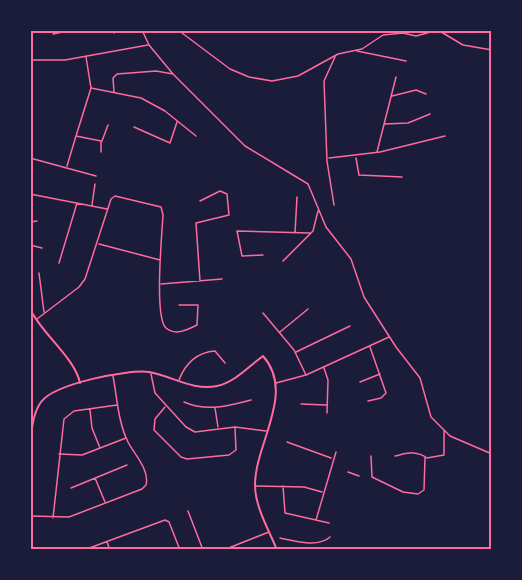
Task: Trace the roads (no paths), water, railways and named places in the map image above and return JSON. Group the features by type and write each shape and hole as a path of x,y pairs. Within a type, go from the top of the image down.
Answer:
{"street":[{"path":"53,34 72,30"},
{"path":"142,30 148,45 173,74 245,146 305,180 314,194 318,210 328,231 351,259 364,297 420,378 430,417 444,430 472,447 492,454"},
{"path":"178,30 230,69 260,79 279,80 298,76 335,56 356,51 391,33 416,36 423,32 438,30 463,45 492,50"},
{"path":"30,60 65,60 131,50 148,45"},
{"path":"356,51 406,61"},
{"path":"334,205 328,158 324,81 335,56"},
{"path":"67,166 91,88 86,57"},
{"path":"114,92 113,78 117,74 156,71 173,74"},
{"path":"376,153 396,77"},
{"path":"91,88 141,98 178,121 196,136"},
{"path":"390,97 416,90 426,94"},
{"path":"384,124 408,123 430,114"},
{"path":"134,127 170,143 178,121"},
{"path":"101,152 108,125"},
{"path":"76,136 102,142"},
{"path":"328,158 356,157 445,136"},
{"path":"356,157 359,175 402,177"},
{"path":"30,158 67,166 96,176"},
{"path":"92,206 95,184"},
{"path":"200,201 220,191 227,194 229,216 196,222 200,281"},
{"path":"30,194 108,210"},
{"path":"35,320 79,287 90,270 113,197 158,204 163,215 160,260 161,320 167,329 174,332 197,325 198,304 179,305"},
{"path":"295,233 297,197"},
{"path":"59,263 77,202"},
{"path":"283,261 310,233 317,219 318,210"},
{"path":"30,222 37,220"},
{"path":"263,255 242,256 237,231 310,233"},
{"path":"98,244 160,260"},
{"path":"30,245 42,248"},
{"path":"39,273 44,313"},
{"path":"160,284 222,279"},
{"path":"30,309 35,320 74,367 80,383"},
{"path":"279,332 308,309"},
{"path":"263,313 296,352 306,375"},
{"path":"296,352 350,326"},
{"path":"276,383 306,375 390,337"},
{"path":"368,401 384,396 386,390 370,346"},
{"path":"178,381 186,363 210,351 215,351 225,363"},
{"path":"30,461 34,422 41,402 54,391 113,376 151,373 195,386 217,386 240,375 263,356 276,383 276,401 258,461 255,486 256,497 277,550"},
{"path":"324,367 328,380 327,413"},
{"path":"151,373 155,393 186,428 195,432 235,427 267,432"},
{"path":"360,382 380,374"},
{"path":"30,516 69,517 142,489 147,482 145,472 126,438 113,376"},
{"path":"184,402 200,408 251,400"},
{"path":"53,518 58,454 64,419 74,411 118,404"},
{"path":"301,404 327,405"},
{"path":"166,407 155,418 154,429 181,457 188,459 234,453 236,450 235,427"},
{"path":"215,407 219,429"},
{"path":"90,409 92,428 100,448"},
{"path":"425,458 444,455 444,430"},
{"path":"58,454 82,454 126,438"},
{"path":"287,442 333,458"},
{"path":"316,520 336,452"},
{"path":"371,456 372,477 403,492 418,494 424,490 425,458 421,452 395,456"},
{"path":"71,488 127,465"},
{"path":"348,472 359,476"},
{"path":"94,477 105,502"},
{"path":"255,486 282,486 323,492"},
{"path":"282,486 285,513 330,523"},
{"path":"188,511 203,550"},
{"path":"84,550 165,520 170,522 180,550"},
{"path":"226,549 269,532"},
{"path":"280,538 305,543 326,541 330,537"},
{"path":"107,541 110,550"},
{"path":"154,550 159,550"}]}
